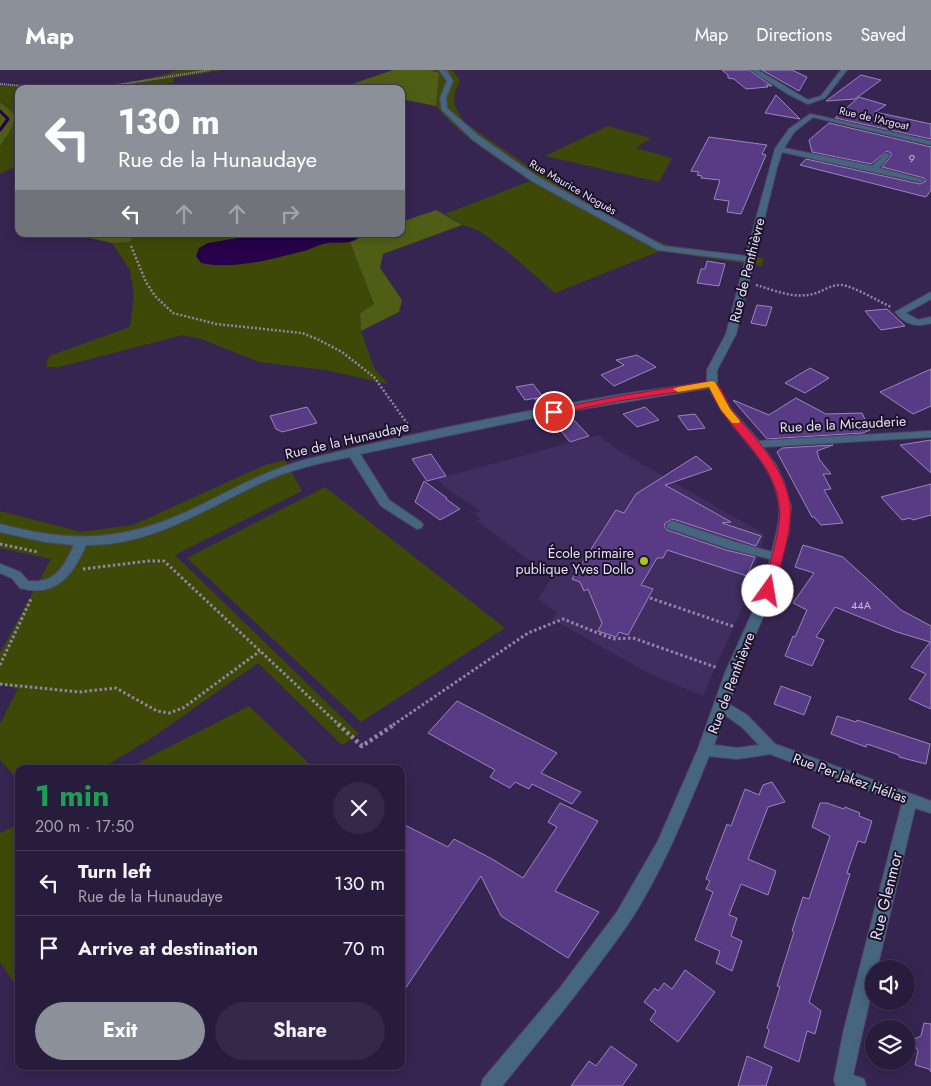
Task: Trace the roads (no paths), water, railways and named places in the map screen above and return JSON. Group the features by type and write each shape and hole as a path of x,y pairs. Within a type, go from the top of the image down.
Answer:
{"street":[{"name":"Rue Maurice Noguès","path":"442,70 450,81 443,98 444,109 476,138 535,179 661,248 750,259"},
{"path":"754,70 808,102 823,97 844,70"},
{"path":"808,102 812,115"},
{"name":"Rue de Penthièvre","path":"490,1086 566,995 623,917 664,844 722,707 732,673 768,591 783,531 785,506 778,482 756,446 726,410 712,384 712,370 731,334 779,149 798,123 812,115"},
{"name":"Rue de l'Argoat","path":"812,115 931,143"},
{"path":"779,149 920,180"},
{"path":"874,169 886,155"},
{"path":"929,299 900,312 914,323 925,323 931,320"},
{"name":"Rue de la Hunaudaye","path":"0,528 32,538 81,542 152,531 180,520 265,477 288,469 353,452 619,398 712,384"},
{"name":"Rue de la Micauderie","path":"756,446 782,442 931,434"},
{"path":"353,452 385,503 416,525"},
{"path":"672,524 731,545 776,557"},
{"path":"0,568 16,574 24,585 52,583 66,574 81,542"},
{"name":"Rue Per Jakez Hélias","path":"722,707 732,711 755,730 770,748 931,806"},
{"path":"705,749 720,754 751,753 770,748"},
{"name":"Rue Glenmor","path":"847,1084 852,1029 910,799"}],"waterway":[{"path":"0,111 8,119 0,130"}],"place":[{"name":"École primaire publique Yves Dollo","path":"644,561"}]}
